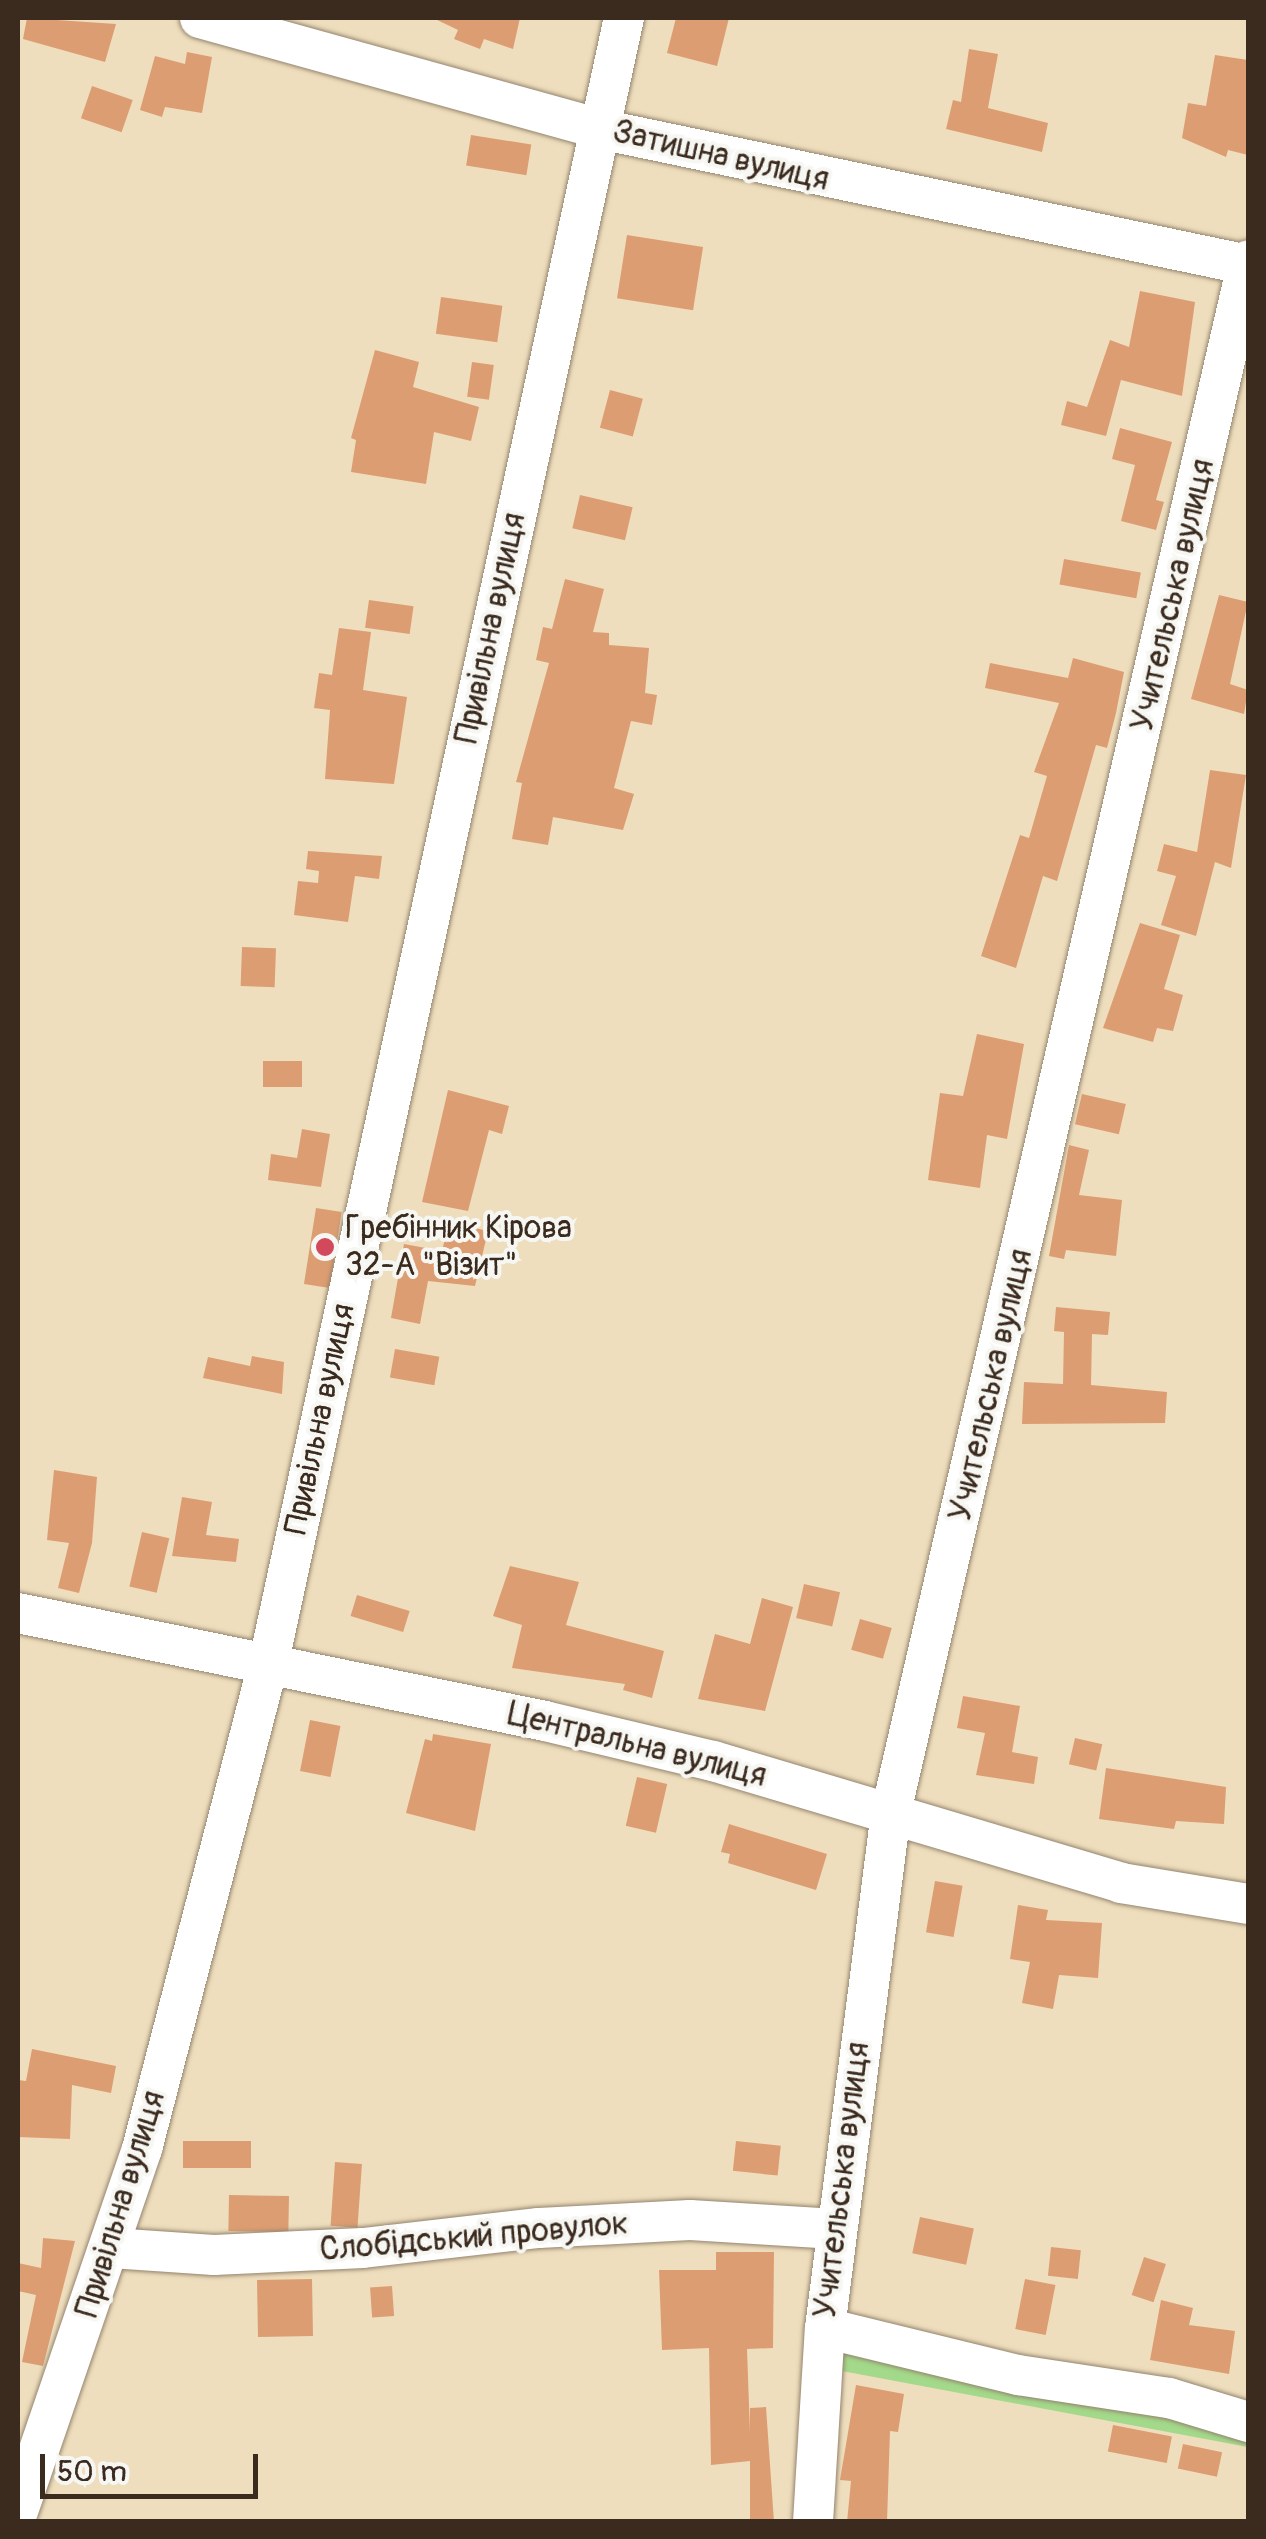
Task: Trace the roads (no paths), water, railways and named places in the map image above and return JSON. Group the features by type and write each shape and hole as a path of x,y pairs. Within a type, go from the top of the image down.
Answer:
{"street":[{"name":"Затишна вулиця","path":"200,18 600,130 1248,263"},
{"name":"Привільна вулиця","path":"18,2511 111,2248 269,1661 624,18"},
{"name":"Учительська вулиця","path":"812,2522 836,2228 891,1812 1248,263"},
{"name":"Центральна вулиця","path":"18,1613 269,1661 695,1756 1120,1883 1248,1904"},
{"name":"Слобідський провулок","path":"111,2248 214,2255 363,2248 539,2228 690,2220 836,2228"},
{"path":"825,2328 1067,2385 1168,2398 1248,2422"}],"place":[{"name":"Гребінник Кірова 32-А \"Візит\"","path":"325,1247"}]}
